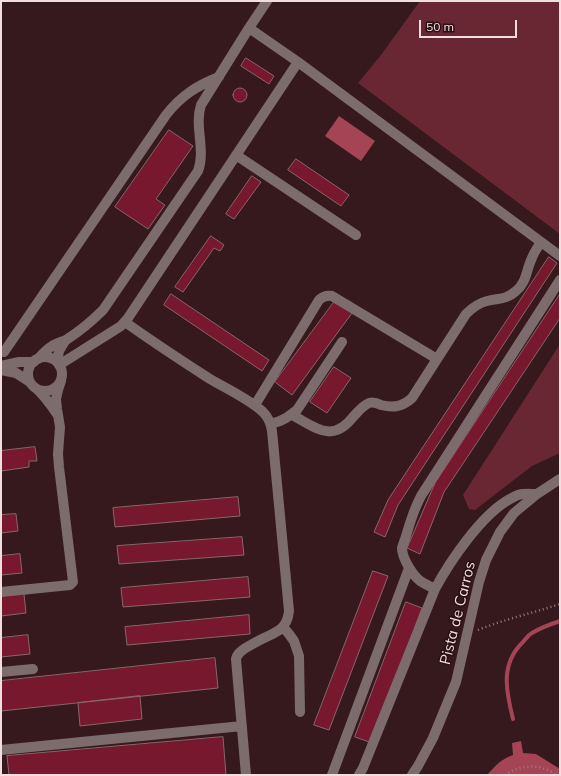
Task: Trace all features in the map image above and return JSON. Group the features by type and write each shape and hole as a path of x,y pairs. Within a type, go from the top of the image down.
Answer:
{"lane":[{"path":"58,363 59,351 65,341 103,310 198,171 200,161 198,117 201,105 267,1"},
{"path":"249,28 298,62 560,256"},
{"path":"58,363 125,322 298,62"},
{"path":"4,352 174,104 195,88 219,77"},
{"path":"236,155 356,235"},
{"path":"292,414 322,431 333,432 348,424 363,406 368,404 374,403 397,407 408,402 466,314 476,305 483,302 510,296 521,286 532,258 541,242"},
{"path":"435,589 420,581 413,574 409,568 402,549 415,508 421,496 560,280"},
{"path":"255,405 319,300 326,295 332,296 437,359"},
{"path":"125,322 186,363 255,405 264,412 271,424 289,611 283,627 237,654 235,663 246,775"},
{"path":"61,381 54,388 45,391 36,389 31,384 28,375 30,368 50,347 65,341"},
{"path":"271,424 280,422 297,410 342,342"},
{"path":"1,366 48,358 58,363 62,370 61,381 56,399 60,427 58,454 73,582 71,584 1,592"},
{"path":"1,370 16,373 31,384 52,406 58,418"},
{"name":"Pista de Carros","path":"412,775 433,738 456,682 479,582 486,560 500,532 514,513 537,494 560,479"},
{"path":"359,775 435,589 441,578 479,524 505,501 518,495 537,494"},
{"path":"332,775 409,568"},
{"path":"283,627 294,641 299,656 300,712"},
{"path":"1,672 33,669"},
{"path":"1,750 242,726"}],"path":[{"path":"467,635 485,627 560,604"},
{"path":"506,775 523,767 531,766 547,769 556,775"}],"shaded area":[{"path":"420,1 560,1 560,234 358,83 381,55"},
{"path":"339,116 375,141 361,161 325,136"},
{"path":"560,344 560,453 532,466 475,510 469,509 463,495"},
{"path":"521,741 523,753 536,754 560,769 560,775 487,775 499,763 513,755 512,743"}],"building":[{"path":"246,58 274,76 269,84 241,66"},
{"path":"240,88 245,90 247,95 245,100 240,102 235,100 233,95 235,90"},
{"path":"169,130 193,146 156,199 165,205 148,229 115,207"},
{"path":"296,159 349,195 341,206 288,170"},
{"path":"252,176 261,182 234,219 226,214"},
{"path":"211,236 224,245 220,251 214,248 183,292 175,287"},
{"path":"549,257 557,263 398,505 385,537 374,532 388,500"},
{"path":"171,294 269,360 262,371 164,305"},
{"path":"560,294 560,318 444,492 420,554 407,548 435,483"},
{"path":"335,301 352,313 292,395 275,382"},
{"path":"334,367 351,378 327,413 310,402"},
{"path":"35,447 37,461 29,461 29,467 1,471 1,451"},
{"path":"238,497 240,516 115,527 113,508"},
{"path":"16,514 18,531 1,533 1,515"},
{"path":"242,537 244,555 119,564 117,546"},
{"path":"20,554 22,573 1,575 1,556"},
{"path":"373,571 388,576 329,730 314,725"},
{"path":"248,577 250,597 123,607 121,588"},
{"path":"24,594 26,613 1,616 1,596"},
{"path":"406,602 422,608 372,743 355,737"},
{"path":"249,615 250,634 127,645 125,627"},
{"path":"28,635 30,654 1,657 1,638"},
{"path":"215,658 218,688 1,711 1,681"},
{"path":"140,696 142,719 80,726 78,703"},
{"path":"223,737 226,775 9,775 7,756"}],"waterway":[{"path":"513,719 507,688 508,669 511,659 516,650 528,636 542,628 560,621"}]}
